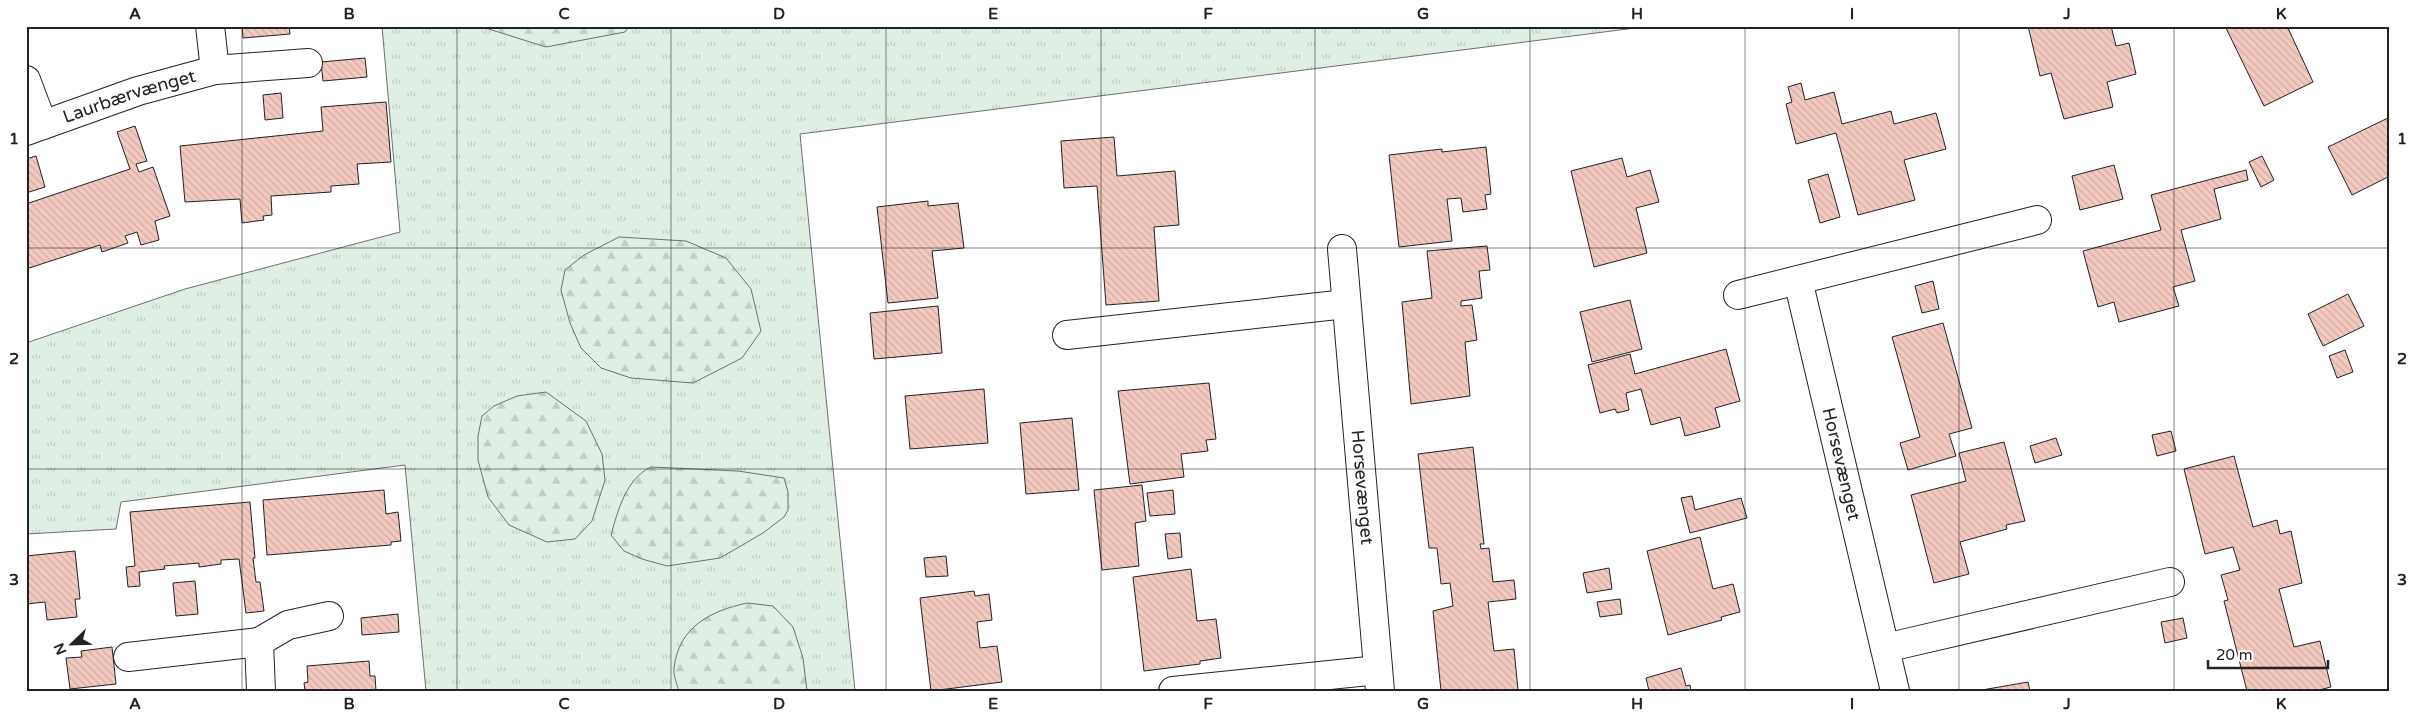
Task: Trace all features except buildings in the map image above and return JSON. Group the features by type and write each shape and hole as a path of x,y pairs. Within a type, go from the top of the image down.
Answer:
{"street":[{"name":"Laurbærvænget","path":"210,26 215,70"},
{"name":"Laurbærvænget","path":"26,80 34,128 138,92 215,70 308,63"},
{"path":"1738,295 2037,220"},
{"name":"Horsevænget","path":"1174,691 1379,680 1342,249"},
{"name":"Horsevænget","path":"1798,280 1895,691"},
{"path":"1067,335 1346,304"},
{"path":"1885,648 2170,582"},
{"path":"128,657 258,642 288,625 329,616"},
{"path":"258,642 261,691"}],"green space":[{"path":"382,26 1651,26 800,134 855,691 426,691 405,465 121,502 116,529 26,534 26,343 185,289 400,232"},
{"path":"479,26 629,26 625,32 546,47"},
{"path":"619,237 686,241 726,258 751,289 761,331 742,358 693,383 631,378 601,368 581,348 570,323 561,290 565,270 584,255"},
{"path":"546,392 586,421 602,454 605,480 592,521 575,539 547,542 509,525 488,497 478,460 478,436 482,416 494,406 517,396"},
{"path":"651,467 738,471 784,478 788,492 788,510 784,517 763,533 720,558 667,566 642,559 624,551 611,535 620,506 629,487 642,472"},
{"path":"747,603 773,606 793,627 803,658 807,691 679,691 674,668 682,641 690,631 709,616"}]}
